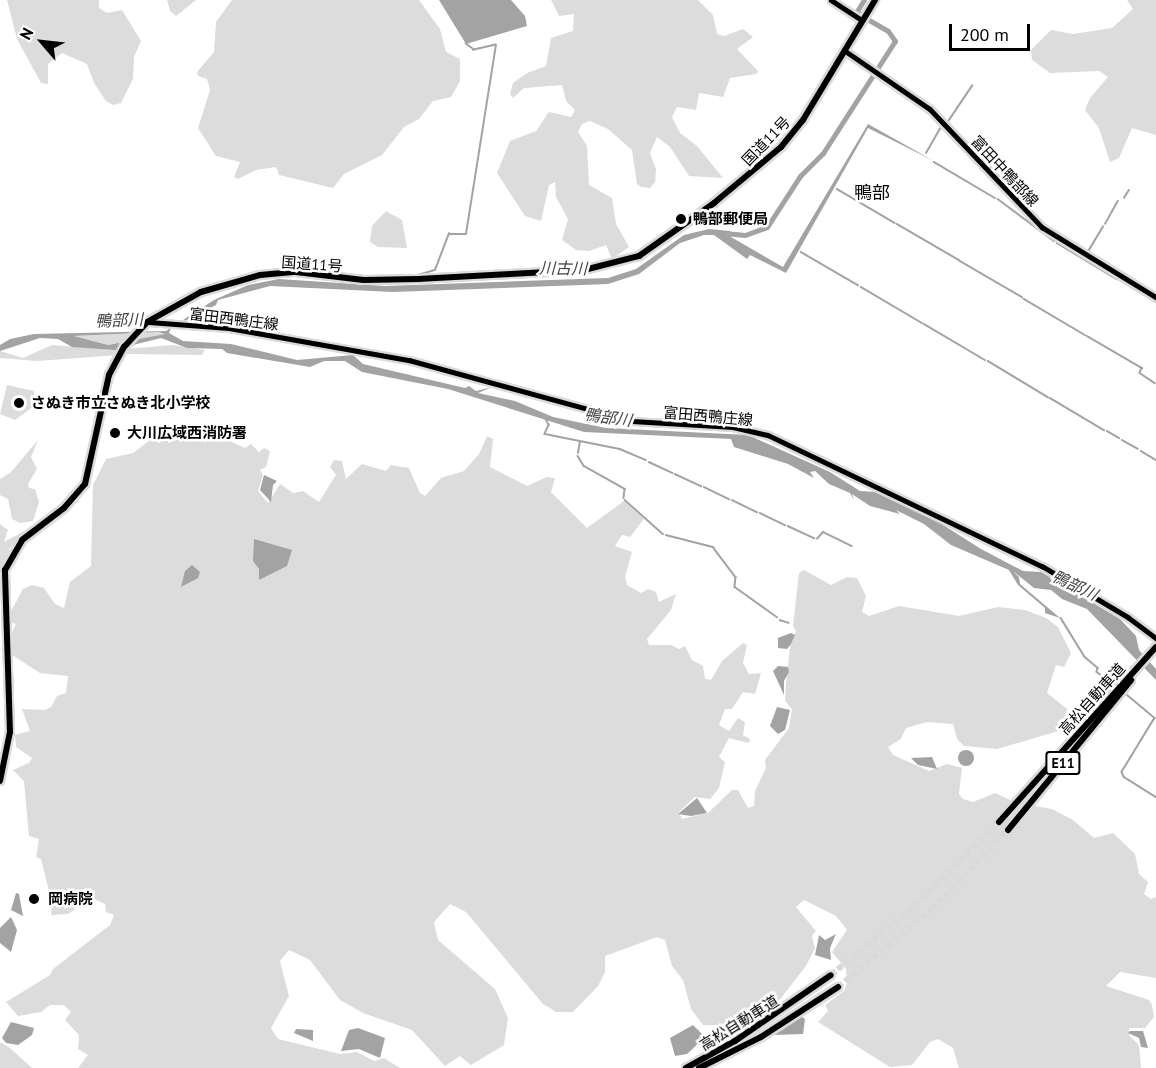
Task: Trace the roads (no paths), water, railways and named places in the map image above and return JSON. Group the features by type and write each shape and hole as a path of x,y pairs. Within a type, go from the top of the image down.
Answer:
{"highway":[{"name":"国道11号","path":"0,781 10,744 5,570 22,540 64,508 85,484 102,398 119,355 145,323 160,313 216,286 273,273 400,279 584,270 628,260 667,239 769,160 803,120 875,0"},
{"name":"高松自動車道","path":"1008,830 1156,647"},
{"name":"高松自動車道","path":"999,822 1156,653"},
{"name":"高松自動車道","path":"686,1068 735,1041 831,975"},
{"name":"高松自動車道","path":"699,1068 762,1036 838,987"}],"main road":[{"path":"831,0 862,20"},
{"name":"富田中鴨部線","path":"844,51 930,109 1042,227 1156,297"},
{"path":"160,313 156,318 160,323"},
{"name":"富田西鴨庄線","path":"145,323 229,328 409,360 632,421 739,428 768,435 1042,566 1128,617 1156,638"}],"waterway":[{"name":"川古川","path":"860,16 857,11 864,0"},
{"name":"川古川","path":"725,233 745,235 767,227 800,176 823,153 895,41 888,31 867,19"},
{"path":"415,276 435,270 449,234 466,234 496,45 474,50 466,44"},
{"path":"947,123 972,86"},
{"path":"926,153 942,125"},
{"path":"934,162 995,198"},
{"path":"837,189 895,223"},
{"path":"1124,198 1129,190"},
{"path":"998,199 1054,241"},
{"path":"1105,224 1118,201"},
{"path":"897,224 959,260"},
{"path":"1083,251 1089,250 1103,227"},
{"path":"1057,243 1117,279"},
{"path":"801,252 858,285"},
{"path":"960,261 1022,297"},
{"path":"1120,280 1156,302"},
{"path":"861,287 922,323"},
{"path":"1024,299 1085,335"},
{"path":"924,324 985,360"},
{"path":"1087,336 1142,368 1140,373 1155,383"},
{"path":"988,361 1048,397"},
{"path":"1050,398 1104,430"},
{"path":"546,419 549,425 545,434 620,449 646,460"},
{"path":"1107,431 1119,438"},
{"path":"1122,440 1138,449"},
{"path":"578,453 580,442"},
{"path":"1141,451 1156,460"},
{"path":"578,456 584,466 625,489 624,498"},
{"path":"649,462 673,473"},
{"path":"675,474 701,486"},
{"path":"704,487 729,499"},
{"path":"625,500 663,534"},
{"path":"732,500 757,512"},
{"path":"760,513 785,525"},
{"path":"788,526 814,538"},
{"path":"817,539 823,532 852,546"},
{"path":"666,535 713,547 736,577 735,587 777,617"},
{"path":"1061,618 1085,657 1098,668 1097,672 1116,686"},
{"path":"780,620 789,623"},
{"path":"1125,693 1155,718 1122,772 1124,777 1156,797"}],"tunnel":[{"path":"831,975 915,905 999,822"},
{"path":"838,987 932,909 1008,830"}],"place":[{"name":"鴨部郵便局","path":"681,219"},
{"name":"さぬき市立さぬき北小学校","path":"19,403"},
{"name":"大川広域西消防署","path":"115,433"},
{"name":"岡病院","path":"34,899"}],"district":[{"name":"鴨部","path":"872,193"}],"water label":[{"name":"鴨部川","path":"119,320"},
{"name":"鴨部川","path":"608,417"},
{"name":"鴨部川","path":"1075,585"}]}
